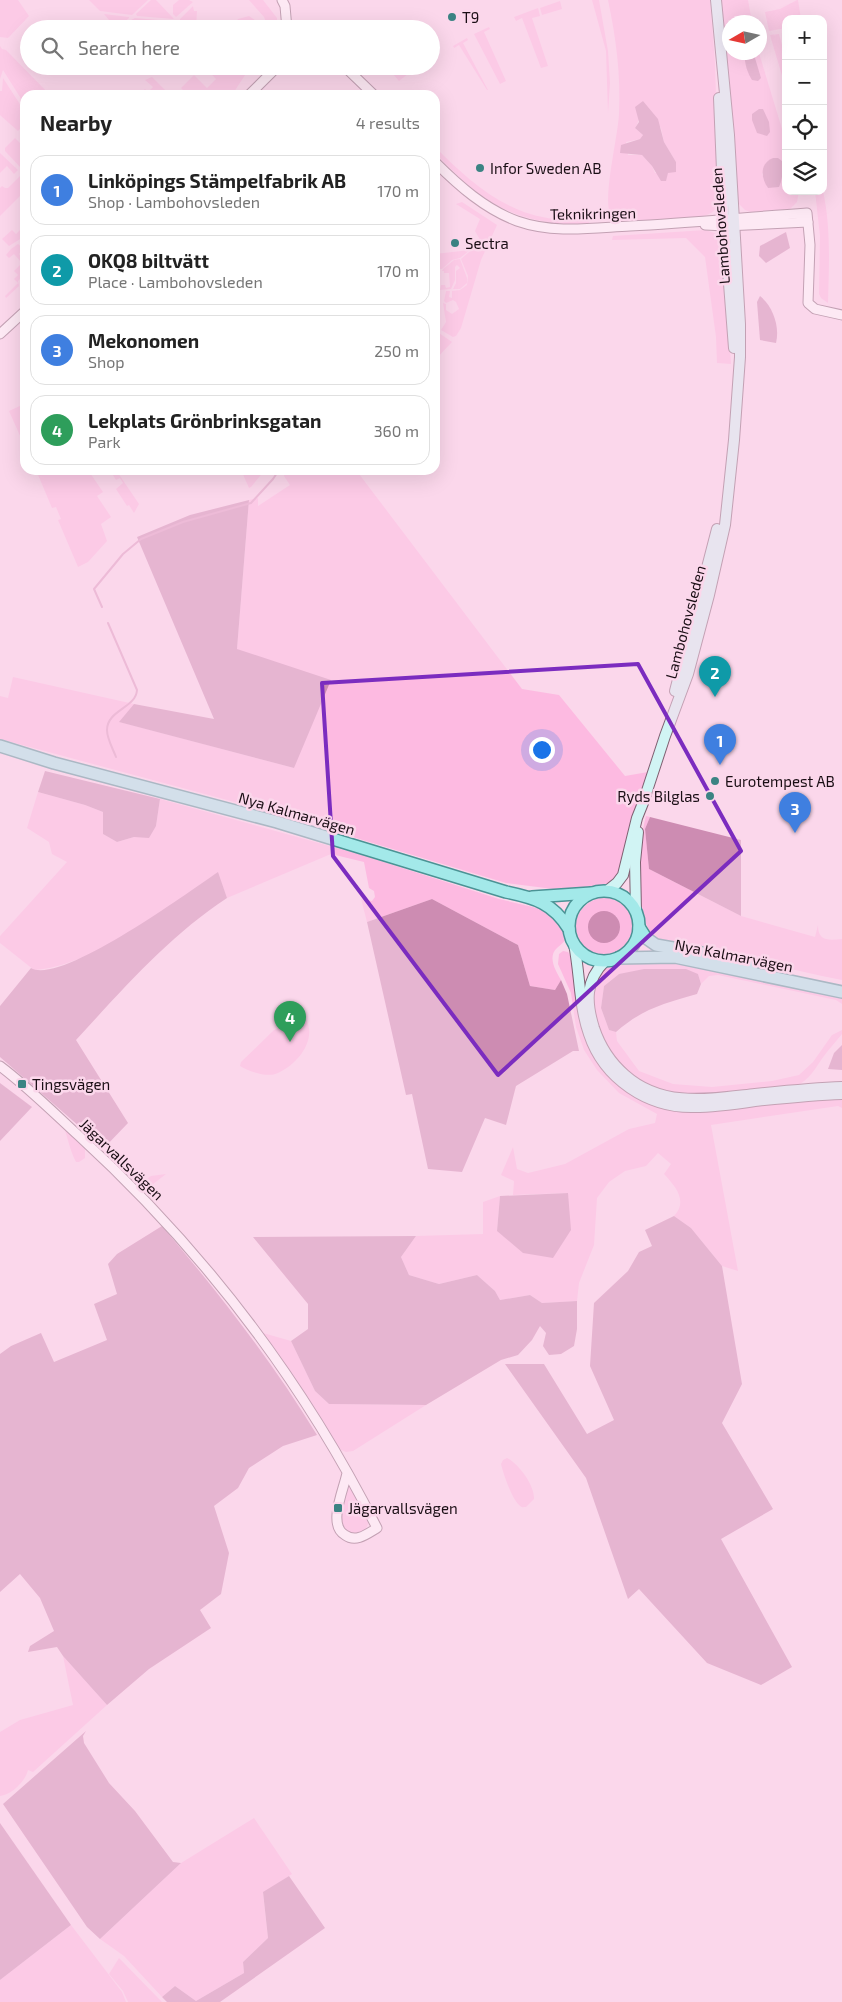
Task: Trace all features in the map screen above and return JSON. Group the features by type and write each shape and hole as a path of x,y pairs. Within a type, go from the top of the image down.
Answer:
{"main road":[{"name":"Lambohovsleden","path":"607,891 623,875 632,830 643,804 688,674 710,595 725,525 736,402 740,324 720,135 720,47 716,0"},
{"name":"Nya Kalmarvägen","path":"0,746 54,763 276,822 479,884 530,897 553,908 569,929"},
{"name":"Nya Kalmarvägen","path":"0,752 54,763"},
{"name":"Lambohovsleden","path":"636,911 636,848 643,804"},
{"path":"574,944 587,957 605,961 618,958 633,946 639,927 636,911 624,897 607,891 594,892 585,896 575,906 571,915 569,929 574,944 584,1018 594,1046 604,1063 616,1077 638,1093 657,1102 693,1108 842,1094"},
{"name":"Nya Kalmarvägen","path":"530,897 594,892"},
{"name":"Nya Kalmarvägen","path":"639,927 646,938 656,945 707,954 770,971 842,987"},
{"name":"Nya Kalmarvägen","path":"618,958 674,957 842,992"},
{"path":"605,961 593,975 590,982 590,1010 593,1023 605,1052 622,1072 640,1086 660,1095 693,1100 842,1086"}],"street":[{"path":"275,0 286,16"},
{"path":"282,0 286,20"},
{"path":"254,90 269,75"},
{"path":"347,75 361,90"},
{"path":"353,75 369,90"},
{"name":"Teknikringen","path":"440,166 480,201 504,215 530,225 572,230 808,218 810,265 807,296 810,306 815,309 842,315"},
{"path":"0,334 20,316"},
{"name":"Jägarvallsvägen","path":"2,1067 130,1184 182,1239 232,1300 287,1375 347,1472 377,1528 353,1539 340,1532 336,1524 336,1516 347,1472"}],"highlighted area":[{"path":"638,664 741,851 498,1075 333,856 322,683"}],"shaded area":[{"path":"0,0 18,0 29,16 25,20 20,20 20,25 8,38 0,37"},
{"path":"89,0 148,0 132,15 100,11"},
{"path":"151,0 156,0 174,19 137,16 136,14"},
{"path":"179,0 193,2 176,17 173,14 173,5"},
{"path":"249,0 263,0 277,20 265,20"},
{"path":"592,0 599,0 608,51 610,83 608,113 606,51"},
{"path":"608,0 710,0 715,63 719,200 711,213 694,218 622,222 614,219 611,215 608,205 608,193 618,124 619,85 616,42","holes":["643,101 661,128 664,142 676,162 668,173 655,173 652,166 642,155 628,155 626,142 640,139 643,135 635,128"]},
{"path":"722,0 748,0 751,15 723,15"},
{"path":"798,0 800,15 782,15 782,29 769,31 765,12 780,9"},
{"path":"560,1 562,9 542,15 540,8"},
{"path":"193,6 194,11 197,11 196,20 180,19"},
{"path":"538,8 540,16 532,18 548,66 541,68 522,18 516,21 514,17"},
{"path":"104,14 129,17 127,20 109,20"},
{"path":"249,16 255,20 237,20"},
{"path":"135,18 158,20 131,20"},
{"path":"489,27 490,29 484,32 506,81 500,84 474,34"},
{"path":"779,34 782,45 782,76 770,35"},
{"path":"467,38 468,40 463,43 488,90 459,45 454,48 453,46"},
{"path":"0,46 20,64 20,75 30,75 45,90 20,90 20,97 3,70 0,79"},
{"path":"727,60 761,60 782,129 782,161 782,195 798,195 797,202 790,209 751,212 745,210 738,203","holes":["773,158 782,161 768,188 762,174"]},
{"path":"745,60 756,60 761,78 758,81 752,80"},
{"path":"194,75 207,88 216,79 212,75 245,75 235,90 183,90 181,88"},
{"path":"394,75 407,75 399,81"},
{"path":"152,77 165,90 150,90 153,87 145,80"},
{"path":"3,78 20,104 20,129 18,131 0,115 0,91 2,91"},
{"path":"643,101 658,119 664,142 676,162 676,172 668,173 666,181 661,181 652,166 642,155 620,153 621,145 640,139 643,135 635,128 639,122 635,107"},
{"path":"759,109 763,109 769,122 770,132 767,136 757,133 752,120 752,114"},
{"path":"15,138 20,143 20,167 5,151 5,148"},
{"path":"440,152 461,172 489,194 520,210 537,216 559,219 586,219 589,223 584,225 546,222 513,213 482,196 442,160"},
{"path":"0,153 18,170 14,174 7,166 0,173"},
{"path":"778,158 782,161 782,177 779,187 768,188 764,180 763,167 768,161"},
{"path":"20,176 20,196 0,216 0,188 2,186 8,188"},
{"path":"815,195 824,195 826,205 829,247 828,303 819,294 820,236"},
{"path":"462,202 497,225 481,260 461,328 456,336 453,337 441,330 446,322 443,303 446,304 446,310 452,314 459,309 453,300 446,303 444,301 446,291 450,291 449,297 452,298 452,291 460,290 467,285 468,276 461,259 476,246 479,238 475,231 480,219 456,204"},
{"path":"12,230 16,234 20,230 20,239 9,246 2,239"},
{"path":"706,230 717,234 722,243 731,364 717,363 716,337 705,257 686,238 612,240 613,236"},
{"path":"786,232 790,248 766,263 759,256 760,246"},
{"path":"18,244 20,246 20,261 14,254 9,258 6,255"},
{"path":"470,250 460,258 452,260 442,269 440,269 440,253"},
{"path":"460,259 467,283 460,289 453,289 456,283 456,271 460,268 457,265 455,267 455,280 451,289 440,290 441,285 445,285 446,288 450,287 449,273 444,273 443,269 454,260"},
{"path":"20,265 19,286 6,298 5,296 18,283 14,279 18,275 14,271"},
{"path":"760,296 772,311 777,330 776,343 760,340 757,302"},
{"path":"440,334 452,342 440,355"},
{"path":"20,406 20,436 9,411"},
{"path":"38,475 91,475 103,492 97,496 111,517 101,524 107,541 88,562 78,567 58,520 61,519 56,507 52,508"},
{"path":"113,475 119,475 139,504 134,513 116,489 123,483 120,478 116,480"},
{"path":"243,475 261,475 251,487 249,488"},
{"path":"360,475 522,689 559,695 625,776 648,772 629,834 621,868 615,879 607,885 553,889 506,883 336,832 301,816 268,811 0,739 0,696 8,698 13,677 134,704 120,722 294,768 237,649 249,500 258,498 258,506 290,485 284,476"},
{"path":"249,500 237,649 331,680 294,768 119,722 134,704 214,719 137,537 190,515"},
{"path":"45,771 160,799 156,826 149,838 134,837 117,842 103,834 103,812 38,792"},
{"path":"38,792 103,812 103,834 117,842 134,837 156,826 160,799 362,855 499,899 541,909 558,920 566,939 554,952 553,956 553,964 561,980 555,990 530,986 518,945 432,899 367,922 361,899 372,901 375,897 374,891 369,888 364,862 331,854 227,898 217,873 130,933 105,947 57,966 34,970 0,943 0,936 67,862 52,854 49,842 27,828"},
{"path":"646,816 650,817 645,829 649,869 741,916 815,937 818,925 818,931 825,939 842,939 842,980 716,950 673,944 662,941 653,935 642,911 640,895 641,842"},
{"path":"650,817 741,840 741,916 649,869 645,829"},
{"path":"218,872 227,898 166,946 76,1040 128,1123 104,1148 0,1057 0,1006 31,968 46,970 69,963 96,951"},
{"path":"605,897 612,899 625,906 633,917 634,931 632,939 621,952 602,956 590,953 582,945 577,934 576,923 580,911 590,902","holes":["616,916 620,928 618,934 609,942 588,930 590,920"]},
{"path":"432,899 518,945 530,986 555,990 561,980 567,994 579,1051 573,1051 516,1086 506,1125 485,1118 462,1172 428,1169 412,1094 406,1095 367,922"},
{"path":"604,911 610,912 615,916 619,921 619,933 615,938 610,942 604,943 598,942 593,938 589,933 588,927 589,921 593,916 598,912"},
{"path":"563,951 568,952 572,959 579,1016 591,1051 612,1079 640,1099 656,1106 691,1112 842,1099 842,1108 838,1106 711,1125 738,1271 722,1266 691,1228 674,1216 680,1205 679,1194 664,1174 671,1164 658,1153 646,1166 625,1171 609,1182 597,1198 594,1245 579,1283 577,1301 542,1303 530,1295 500,1300 495,1291 477,1275 439,1284 409,1275 401,1257 416,1236 483,1234 483,1202 500,1196 497,1231 568,1193 513,1195 514,1181 501,1175 513,1147 517,1169 528,1173 565,1164 629,1129 655,1123 657,1114 619,1093 597,1070 584,1050 576,1027 571,993 558,964 559,954"},
{"path":"678,962 842,996 842,1004 836,1000 718,975 709,976 701,984 698,974 619,974 604,986 601,1008 609,1030 616,1032 617,1041 639,1071 673,1084 712,1087 772,1081 799,1075 813,1062 832,1035 842,1030 842,1034 815,1069 800,1084 776,1089 693,1096 671,1093 654,1087 630,1073 609,1050 598,1025 593,998 594,985 598,975 606,968 624,963"},
{"path":"644,969 686,969 698,974 701,984 697,994 645,1012 616,1032 609,1030 601,1008 604,986 619,974"},
{"path":"300,1017 306,1019 309,1035 304,1050 292,1064 278,1073 269,1075 254,1072 240,1066 241,1062 274,1030"},
{"path":"842,1045 842,1070 828,1069 834,1053"},
{"path":"0,1083 32,1107 0,1141"},
{"path":"64,1128 85,1149 85,1158 79,1162 76,1162 74,1158"},
{"path":"166,1174 143,1192 143,1181 151,1176"},
{"path":"568,1193 571,1230 553,1258 523,1253 497,1231 500,1196"},
{"path":"674,1216 691,1228 722,1266 742,1384 722,1423 773,1509 721,1539 792,1667 761,1685 707,1663 639,1589 628,1599 586,1478 505,1364 544,1364 587,1434 614,1420 590,1366 594,1303 628,1271 639,1252 652,1246 645,1230"},
{"path":"162,1226 243,1327 317,1435 283,1446 249,1468 238,1488 214,1506 229,1553 221,1594 200,1610 211,1628 149,1669 107,1705 57,1647 28,1652 30,1646 54,1631 40,1598 20,1574 0,1592 0,1354 11,1346 41,1333 54,1362 107,1340 94,1304 117,1294 108,1264 117,1254"},
{"path":"416,1236 401,1257 409,1275 439,1284 477,1275 495,1291 500,1300 530,1295 542,1303 577,1301 577,1329 574,1346 561,1354 549,1355 543,1346 546,1333 540,1326 532,1340 518,1355 501,1360 426,1405 329,1404 315,1391 291,1341 308,1329 308,1304 253,1237"},
{"path":"263,1333 291,1341 315,1391 329,1404 426,1405 353,1451 346,1452 339,1449"},
{"path":"507,1458 521,1470 532,1488 534,1499 526,1507 521,1507 516,1502 508,1486 501,1464"},
{"path":"350,1487 369,1522 365,1531 353,1535 344,1530 340,1519 348,1488"},
{"path":"63,1656 107,1705 33,1772 28,1770 14,1790 0,1796 0,1732 20,1720 73,1705"},
{"path":"86,1731 83,1736 84,1743 109,1783 135,1811 173,1862 181,1863 100,1939 87,1927 3,1804"},
{"path":"254,1818 292,1874 263,1893 268,1938 243,1962 244,1973 196,2001 175,1986 162,1997 124,1956 100,1939 181,1863"},
{"path":"0,1823 71,1925 0,1980"},
{"path":"289,1876 325,1928 220,2002 167,2002 162,1997 175,1986 196,2001 244,1973 243,1962 268,1938 263,1892"},
{"path":"71,1925 122,1992 126,2002 0,2002 0,1980"},
{"path":"119,1958 162,2002 128,2002 123,1991 109,1974"}],"waterway":[{"path":"102,607 94,589 123,554 141,539 183,522 251,503 276,475"},
{"path":"108,623 137,690 132,701 116,713 108,723 108,737 116,757"}],"place":[{"name":"T9","path":"452,17"},
{"name":"Infor Sweden AB","path":"480,168"},
{"name":"Sectra","path":"455,243"},
{"name":"OKQ8 biltvätt","path":"715,697"},
{"name":"Linköpings Stämpelfabrik AB","path":"720,765"},
{"name":"Eurotempest AB","path":"715,781"},
{"name":"Ryds Bilglas","path":"710,796"},
{"name":"Mekonomen","path":"795,833"},
{"name":"Lekplats Grönbrinksgatan","path":"290,1042"},
{"name":"Tingsvägen","path":"22,1084"},
{"name":"Jägarvallsvägen","path":"338,1508"}]}
